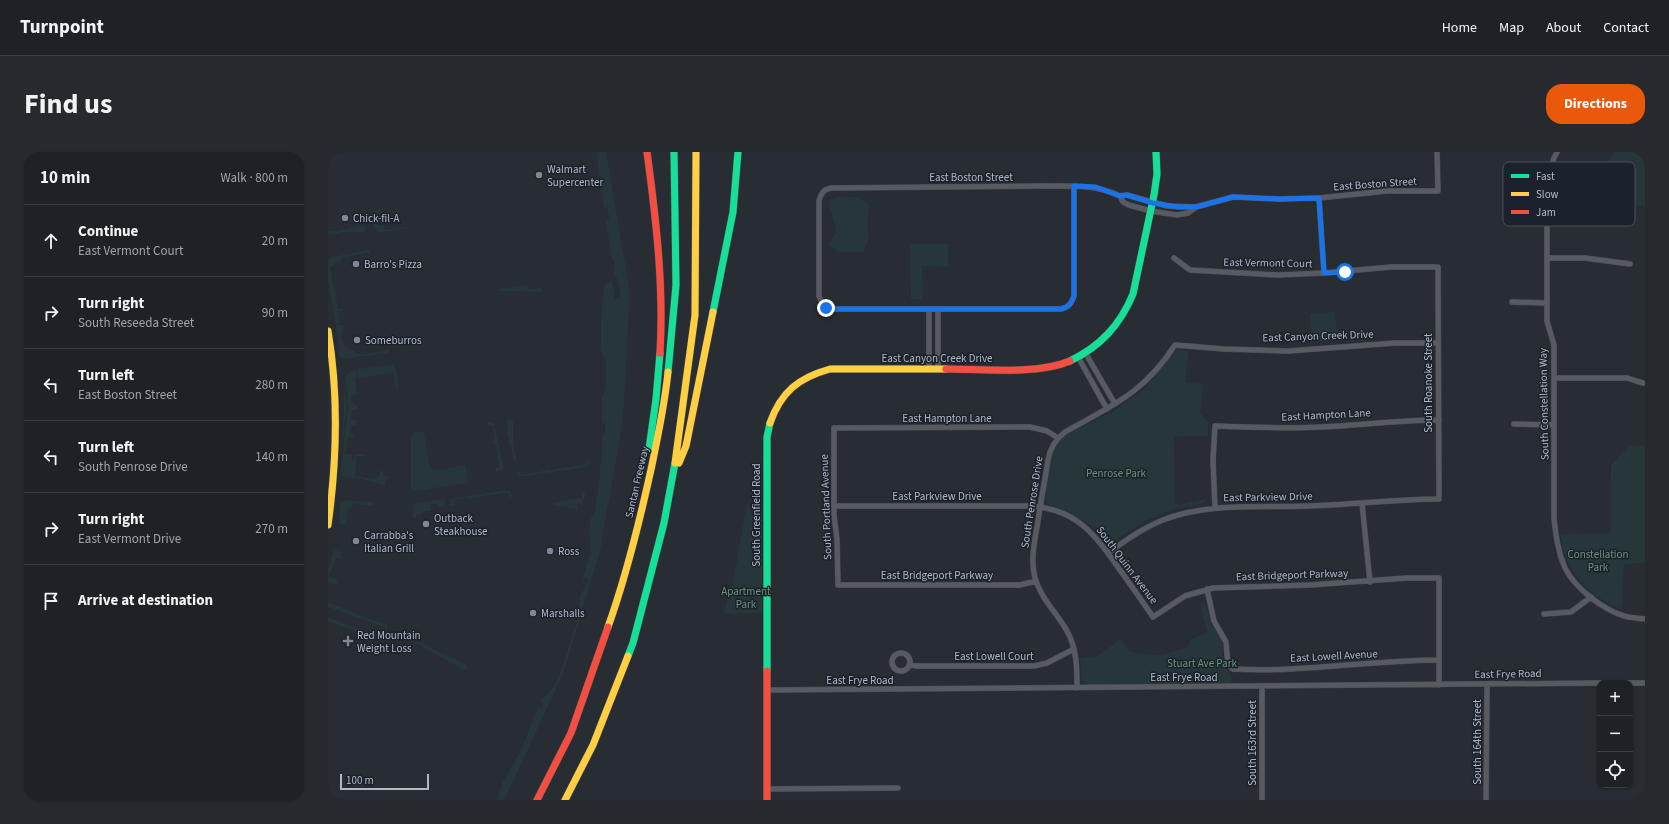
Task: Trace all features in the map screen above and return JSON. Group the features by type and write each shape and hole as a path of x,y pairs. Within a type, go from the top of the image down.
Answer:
{"main road":[{"path":"644,502 647,462 657,385 661,316 658,240 647,152"},
{"name":"Santan Freeway","path":"537,800 570,733 601,649 623,582 644,502 658,436 668,375 676,285 674,152"},
{"path":"565,800 593,746 633,643 664,523 673,480 695,315 696,152"},
{"path":"673,480 686,446 732,220 738,152"},
{"path":"1086,354 1113,330 1130,303 1134,293 1153,203 1157,171 1156,152"},
{"path":"328,331 336,378 338,422 336,456 328,525"},
{"name":"East Canyon Creek Drive","path":"796,383 814,374 830,369 1035,369 1058,366 1086,354"},
{"name":"South Greenfield Road","path":"767,800 767,437 768,425 774,410 781,398 796,383"}],"street":[{"name":"East Boston Street","path":"929,309 832,309 826,308 821,304 819,296 819,201 822,192 831,188 1074,186 1096,187 1120,196 1127,195 1153,203 1196,207 1230,198 1319,198 1387,191 1438,191 1438,152"},
{"name":"South Constellation Way","path":"1553,162 1557,152"},
{"path":"929,369 929,309 1061,309 1071,304 1074,296 1074,186"},
{"name":"East Boston Street","path":"1120,196 1123,202 1151,211 1177,215 1188,213 1196,207"},
{"path":"1319,198 1324,273"},
{"name":"South Constellation Way","path":"1547,226 1547,321 1554,345 1554,519 1557,545 1565,568 1580,589 1591,597"},
{"name":"East Vermont Court","path":"1174,258 1190,270 1278,275 1324,273 1391,267 1438,267"},
{"path":"1547,258 1585,258 1630,264"},
{"name":"South Roanoke Street","path":"1438,267 1439,499"},
{"path":"1512,302 1547,303"},
{"path":"938,309 938,369"},
{"name":"East Canyon Creek Drive","path":"1175,345 1224,349 1289,351 1395,343 1438,343"},
{"name":"South Penrose Drive","path":"1077,688 1077,663 1074,649 1066,630 1042,595 1036,581 1033,566 1033,556 1048,456 1058,438 1066,432 1132,393 1151,376 1175,345"},
{"path":"1086,354 1114,404"},
{"path":"1078,357 1107,409"},
{"path":"1554,378 1627,378 1643,383"},
{"name":"East Hampton Lane","path":"1215,508 1213,460 1215,426 1292,428 1323,427 1399,420 1439,420"},
{"path":"1514,424 1554,425"},
{"name":"East Hampton Lane","path":"834,428 1030,427 1047,431 1058,438"},
{"name":"South Portland Avenue","path":"834,428 834,506 838,540 838,585"},
{"name":"East Parkview Drive","path":"1108,552 1139,532 1163,520 1189,512 1215,508 1308,506 1403,499 1439,499"},
{"path":"1362,503 1370,582"},
{"name":"East Parkview Drive","path":"834,506 1040,507"},
{"name":"South Quinn Avenue","path":"1040,507 1063,513 1083,525 1094,535 1108,552 1153,617"},
{"name":"East Bridgeport Parkway","path":"1153,617 1185,596 1207,589 1225,587 1370,582 1407,578 1439,578 1440,660"},
{"name":"East Bridgeport Parkway","path":"838,585 1020,585 1036,581"},
{"name":"East Lowell Avenue","path":"1207,589 1214,621 1226,640 1228,663 1230,668 1331,667 1412,660 1440,660"},
{"path":"1544,614 1572,612 1591,597 1603,606 1623,616 1645,619"},
{"name":"East Lowell Court","path":"909,665 1034,666 1047,663 1074,649"},
{"path":"1439,685 1440,660"},
{"name":"East Frye Road","path":"768,690 1597,683"},
{"path":"1633,683 1645,683"},
{"name":"South 164th Street","path":"1486,800 1487,685"},
{"name":"South 163rd Street","path":"1262,686 1262,800"},
{"path":"767,788 898,788"}],"green space":[{"path":"596,152 606,152 630,292 623,420 600,551 563,674 510,788 503,800 497,800 502,783 520,752 538,707 542,708 544,704 541,702 542,699 554,686 560,674 577,622 580,595 589,581 586,578 582,581 591,550 589,532 590,520 595,510 600,478 602,435 605,435 605,423 602,423 602,398 606,387 606,363 601,351 601,317 604,285 611,280 614,288 614,299 619,299 620,289 618,280 614,275 615,264 611,256 606,220 609,219 607,207 604,208"},
{"path":"1613,152 1645,152 1645,206 1635,206 1635,162 1608,162 1614,153"},
{"path":"838,196 857,197 870,205 867,222 869,238 864,252 838,252 829,244 836,233 828,201"},
{"path":"373,210 380,210 381,213 376,214 378,225 384,225 385,230 413,226 405,229 377,233 371,213"},
{"path":"363,225 367,228 364,232 344,232 328,235 328,230 336,231"},
{"path":"910,244 948,244 948,267 922,266 923,300 911,299"},
{"path":"367,250 370,251 370,254 368,253 341,258 341,261 335,262 334,266 330,267 335,291 340,290 335,292 338,308 343,309 343,311 339,311 340,323 336,324 328,281 328,260 332,257"},
{"path":"527,285 529,290 541,288 542,292 501,291 501,289"},
{"path":"1335,311 1337,340 1312,342 1310,314"},
{"path":"342,324 344,326 341,336 345,347 362,355 391,350 388,353 342,359 339,357 336,325"},
{"name":"Penrose Park","path":"1177,349 1189,351 1185,382 1203,384 1200,413 1208,422 1208,436 1174,437 1175,502 1178,505 1210,498 1200,504 1171,510 1152,518 1135,527 1110,544 1094,527 1069,512 1047,504 1046,481 1056,440 1110,413 1143,390"},
{"path":"393,365 398,378 396,392 393,373 358,378 357,369"},
{"path":"356,370 357,378 355,378 357,394 351,396 351,402 353,402 353,405 357,405 358,409 352,410 351,420 356,420 356,425 351,425 350,434 354,435 354,437 350,437 348,439 346,452 343,452 348,407 345,377 350,371"},
{"path":"344,381 347,407 339,468 344,409"},
{"path":"507,420 513,420 513,438 516,459 514,460 506,430 508,429"},
{"path":"491,422 494,424 504,468 501,471 496,471 495,468 499,467 496,444 491,443 495,441 493,426 488,425 488,423"},
{"path":"420,431 424,433 430,467 436,470 465,465 468,483 415,491 411,488 411,437 414,432"},
{"name":"Constellation Park","path":"1629,446 1645,446 1645,563 1624,564 1622,609 1599,597 1580,581 1567,560 1560,534 1610,533 1611,465"},
{"path":"343,453 352,454 352,459 355,459 355,454 365,455 365,457 357,456 355,476 377,479 377,476 380,476 380,471 383,471 383,475 388,476 388,479 385,480 385,485 363,480 362,478 342,477 340,474"},
{"path":"587,459 589,460 589,464 582,468 518,477 517,470 521,475 548,470 548,465 550,470 586,464"},
{"path":"504,490 510,491 514,497 509,497 508,493 492,495 491,500 490,495 471,498 471,503 469,498 455,500 455,506 450,505 450,500 452,499"},
{"path":"582,491 586,493 581,506 580,503 577,504 578,510 553,505 554,503 559,503 560,501 582,498"},
{"path":"445,499 444,506 430,504 430,511 424,511 422,514 416,514 416,518 413,518 413,505 415,503"},
{"path":"345,500 374,502 373,506 355,504 348,509 345,525 339,524 340,504"},
{"name":"Apartment Park","path":"747,503 749,503 751,515 762,515 762,613 723,614 733,582"},
{"path":"334,550 342,552 341,559 336,558 329,576 337,580 337,584 328,582 328,570"},
{"path":"328,602 367,618 387,624 387,628 328,607"},
{"name":"Stuart Ave Park","path":"1205,602 1212,626 1222,640 1223,664 1231,675 1231,683 1087,685 1081,679 1080,658 1095,657 1121,639 1129,651 1142,654 1163,655 1188,647 1190,639 1207,633 1200,604"},
{"path":"328,617 386,639 385,642 328,621"},
{"path":"403,628 402,634 421,643 425,639 423,644 445,655 448,651 447,655 467,665 466,666 471,669 464,670 401,635"}],"traffic: fast":[{"path":"668,372 676,285 674,152"},
{"path":"713,312 733,212 738,152"},
{"path":"1070,361 1091,349 1108,334 1116,325 1133,294 1154,195 1157,174 1156,152"},
{"path":"649,449 656,399 660,353"},
{"path":"767,671 767,437 770,423"},
{"path":"628,656 633,643 664,523 675,463"}],"traffic: slow":[{"path":"675,463 695,315 696,152"},
{"path":"679,463 686,446 713,312"},
{"path":"328,331 332,355 336,428 328,525"},
{"path":"770,423 774,412 785,395 792,388 809,377 830,369 946,369"},
{"path":"608,627 633,547 643,506 661,419 668,372"},
{"path":"565,800 593,745 628,656"}],"traffic: jam":[{"path":"647,152 656,227 660,278 660,353"},
{"path":"946,369 1026,370 1057,365 1070,361"},
{"path":"537,800 571,733 608,627"},
{"path":"767,671 767,800"}],"place":[{"name":"Walmart Supercenter","path":"539,175"},
{"name":"Chick-fil-A","path":"345,218"},
{"name":"Barro's Pizza","path":"356,264"},
{"name":"Someburros","path":"357,340"},
{"name":"Outback Steakhouse","path":"426,524"},
{"name":"Carrabba's Italian Grill","path":"356,541"},
{"name":"Ross","path":"550,551"},
{"name":"Marshalls","path":"533,613"},
{"name":"Red Mountain Weight Loss","path":"348,641"}],"route":[{"path":"826,308 1061,309 1067,307 1071,304 1074,296 1074,186 1096,187 1120,196 1127,195 1153,203 1178,207 1196,207 1233,197 1279,199 1319,198 1324,273 1345,272"}]}
